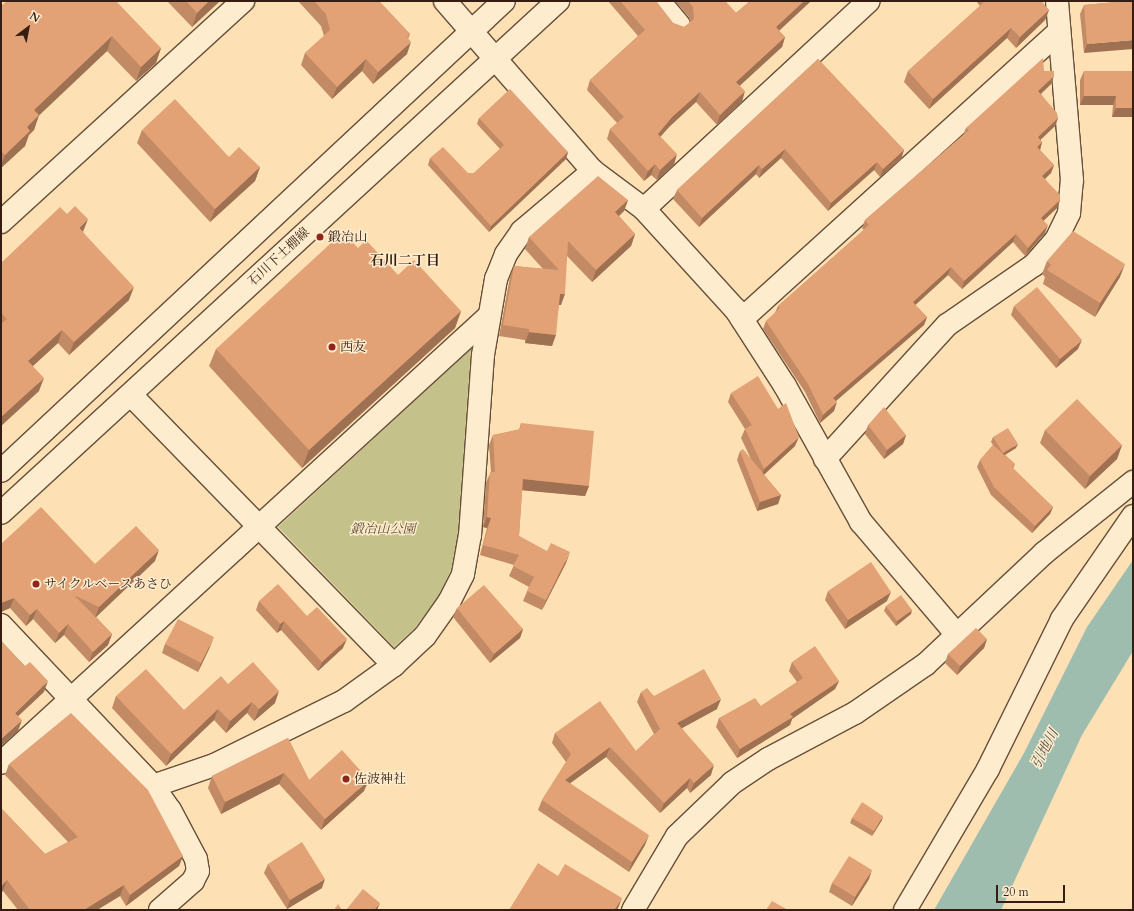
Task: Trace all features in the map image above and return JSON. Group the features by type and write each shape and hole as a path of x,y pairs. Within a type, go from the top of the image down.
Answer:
{"street":[{"path":"1,222 243,1"},
{"path":"445,1 497,57 593,171 644,209 742,319 861,522 958,636"},
{"path":"1,471 223,267 306,184 504,1"},
{"name":"石川下土棚線","path":"1,513 558,1"},
{"path":"659,1 679,25"},
{"path":"644,209 868,1"},
{"path":"825,459 947,325 1034,265 1056,240 1069,213 1072,180 1057,1"},
{"path":"742,319 1059,32"},
{"path":"153,786 214,765 344,701 394,665 425,636 449,602 463,574 470,536 489,316 496,279 506,254 522,231 593,171"},
{"path":"1,763 489,316"},
{"path":"131,394 394,665"},
{"path":"633,910 677,836 732,783 887,693 958,636 1044,553 1133,482"},
{"path":"906,910 988,769 1062,619 1133,516"},
{"path":"1,625 153,786 174,817 196,859 198,871 193,881 160,910"}],"green space":[{"name":"鍛冶山公園","path":"471,349 458,533 451,570 439,596 415,628 394,647 278,527"}],"water":[{"name":"引地川","path":"1133,560 1133,651 1082,735 1001,910 934,910 1024,753 1087,627"}],"building":[{"path":"7,1 116,1 161,48 141,67 112,36 34,110 39,115 27,127 30,131 5,155 1,151 1,6"},
{"path":"186,1 209,1 197,13"},
{"path":"314,1 379,1 410,34 407,37 411,42 378,72 366,59 337,87 305,53 330,30 326,14"},
{"path":"620,1 656,1 673,23 684,27 694,19 693,7 688,1 725,1 736,13 750,1 804,1 776,27 785,37 736,82 745,91 720,115 700,92 672,117 658,134 677,154 660,170 655,164 648,171 610,129 624,117 590,80 645,30"},
{"path":"985,1 1041,1 1049,10 1020,37 1011,28 933,99 908,71"},
{"path":"1133,1 1133,40 1087,44 1084,5"},
{"path":"1043,58 1044,71 1054,71 1054,76 1038,91 1057,113 1058,118 1038,137 1042,142 1037,147 1054,165 1042,176 1060,195 1060,200 1041,218 1048,225 1028,248 1016,234 964,281 951,267 913,302 927,317 833,398 837,402 823,415 808,384 766,321 780,308 778,306 869,225 865,220 969,130 966,128"},
{"path":"818,59 904,150 883,169 877,162 831,203 785,149 762,169 759,165 702,218 677,190"},
{"path":"1084,71 1133,71 1133,108 1116,108 1116,96 1084,96"},
{"path":"510,89 568,152 491,226 430,158 443,147 468,173 474,173 504,145 479,118"},
{"path":"175,99 229,157 239,147 260,167 215,209 142,130"},
{"path":"598,176 628,200 615,212 635,234 596,270 568,241 565,294 560,294 556,335 529,332 529,329 503,325 514,266 559,270 529,237"},
{"path":"75,206 88,219 79,228 134,287 74,342 62,330 28,361 44,378 1,417 1,324 7,319 1,313 1,263 60,207 67,214"},
{"path":"1073,231 1125,264 1100,303 1047,270 1051,265 1047,261"},
{"name":"西友","path":"343,232 358,248 366,240 398,275 414,260 461,311 309,450 216,349"},
{"path":"1037,287 1082,340 1060,359 1014,306"},
{"path":"758,376 778,409 786,403 799,437 764,469 745,429 752,425 731,393"},
{"path":"1077,399 1122,445 1090,476 1045,430"},
{"path":"884,407 906,435 887,450 868,425"},
{"path":"521,423 594,431 589,486 523,479 519,536 547,551 551,543 570,552 546,600 527,591 534,577 513,566 519,555 483,545 491,518 487,517 490,472 495,472 493,435 520,429"},
{"path":"1008,428 1018,444 1003,453 993,437"},
{"path":"993,445 1015,464 1012,467 1053,507 1035,526 994,487 980,460"},
{"path":"743,449 781,495 760,502 740,451"},
{"path":"41,507 95,564 136,526 159,550 99,607 74,595 112,634 93,652 68,624 59,633 37,609 30,615 14,598 1,603 1,544"},
{"path":"871,562 891,592 848,620 828,591"},
{"path":"278,584 307,616 317,607 347,639 322,662 284,621 280,624 259,601"},
{"path":"484,585 523,629 494,654 457,608"},
{"path":"901,595 912,610 897,621 886,606"},
{"path":"178,619 214,637 201,663 165,644"},
{"path":"976,628 987,639 960,666 948,654"},
{"path":"1,641 25,666 30,662 48,681 15,713 22,720 1,739"},
{"path":"815,646 839,681 790,714 793,717 740,749 719,718 755,698 761,706 803,678 792,662"},
{"path":"253,662 279,691 259,709 252,702 230,721 218,709 171,754 116,696 146,669 184,710 221,676 228,684"},
{"path":"704,669 721,699 677,723 714,765 694,783 690,778 664,803 610,747 565,780 649,835 632,862 542,800 571,754 555,733 600,701 636,751 660,729 641,692 647,688 654,696"},
{"path":"71,713 148,790 183,856 130,895 124,885 84,910 30,910 7,880 1,886 1,808 45,854 78,837 9,764"},
{"path":"288,738 309,780 342,750 369,780 325,819 284,773 225,802 212,776"},
{"path":"862,802 883,816 874,831 852,818"},
{"path":"302,842 325,879 290,900 268,864"},
{"path":"849,856 872,870 855,897 832,883"},
{"path":"538,863 558,876 565,864 622,898 614,910 509,910"},
{"path":"363,889 380,903 374,910 346,910"},
{"path":"772,901 788,910 766,910"},
{"path":"338,904 342,910 334,910"}],"place":[{"name":"鍛冶山","path":"320,237"},
{"name":"西友","path":"332,347"},
{"name":"サイクルベースあさひ","path":"36,584"},
{"name":"佐波神社","path":"346,779"}],"district":[{"name":"石川二丁目","path":"405,261"}]}
